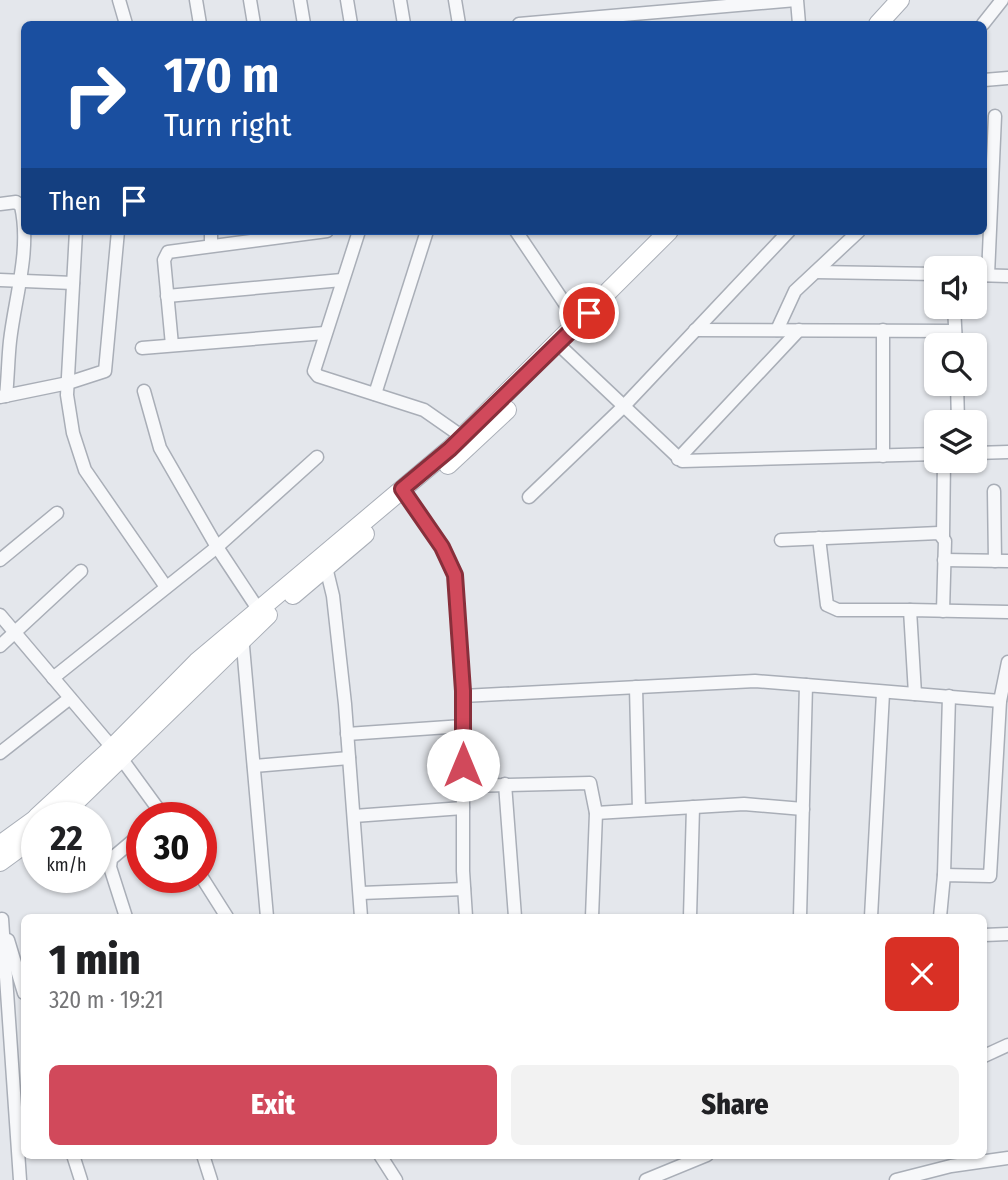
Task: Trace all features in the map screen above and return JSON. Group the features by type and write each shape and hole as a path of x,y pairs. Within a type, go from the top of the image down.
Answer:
{"street":[{"path":"119,0 125,21"},
{"path":"195,0 199,21"},
{"path":"250,0 254,21"},
{"path":"300,0 304,21"},
{"path":"347,0 350,21"},
{"path":"400,0 404,21"},
{"path":"455,0 458,21"},
{"path":"553,21 735,3 796,0 799,21"},
{"path":"868,21 886,0"},
{"path":"881,21 900,0"},
{"path":"986,21 1002,0"},
{"path":"987,80 1008,78"},
{"path":"987,227 995,116"},
{"path":"0,204 16,202 21,206"},
{"path":"23,235 21,281 5,339 3,396 68,383 105,371 118,235"},
{"path":"76,235 68,383 73,433 85,470 166,587"},
{"path":"211,235 211,245"},
{"path":"172,345 165,255 173,250 294,235"},
{"path":"358,235 314,368 316,373 429,412 462,446"},
{"path":"375,394 426,235"},
{"path":"519,235 581,328"},
{"path":"581,328 664,235"},
{"path":"241,633 265,618 325,561 462,446 678,235"},
{"path":"529,497 623,407 785,235"},
{"path":"777,330 792,295 855,235"},
{"path":"983,256 986,235"},
{"path":"816,272 924,274"},
{"path":"987,275 1008,276"},
{"path":"0,280 73,283"},
{"path":"167,296 342,280"},
{"path":"695,330 955,331 955,319"},
{"path":"678,459 799,330"},
{"path":"883,330 883,456"},
{"path":"142,348 325,332"},
{"path":"561,348 678,459 695,463 924,454"},
{"path":"144,391 157,442 217,547 258,609"},
{"path":"987,453 1008,452"},
{"path":"53,678 217,547 317,457"},
{"path":"943,611 944,473"},
{"path":"944,560 1002,561 994,491"},
{"path":"405,493 442,547 455,575 463,696 466,914"},
{"path":"0,559 57,513"},
{"path":"780,540 935,531 943,536"},
{"path":"819,538 827,605 838,610 1008,612"},
{"path":"73,802 117,753 241,633 258,609 325,561"},
{"path":"325,561 347,734 361,914"},
{"path":"0,646 81,571"},
{"path":"910,610 915,694"},
{"path":"0,615 117,753 153,802"},
{"path":"241,633 267,914"},
{"path":"944,875 990,876 1000,701 1006,670"},
{"path":"463,696 755,681 1000,701"},
{"path":"800,914 806,685"},
{"path":"636,687 639,810"},
{"path":"871,914 883,693"},
{"path":"940,914 944,875 949,696"},
{"path":"0,753 70,698"},
{"path":"347,734 463,726"},
{"path":"56,802 117,753"},
{"path":"254,766 349,758"},
{"path":"463,786 590,783 594,792 596,813 592,914"},
{"path":"505,784 516,914"},
{"path":"596,813 751,804 803,809"},
{"path":"690,914 693,807"},
{"path":"354,816 463,808"},
{"path":"0,845 21,829"},
{"path":"125,914 110,867 111,859 126,846"},
{"path":"0,862 21,847"},
{"path":"361,892 464,889"},
{"path":"212,893 225,914"},
{"path":"1,915 21,983"},
{"path":"1,915 20,1180"},
{"path":"987,935 1008,934"},
{"path":"987,1055 1008,1045"},
{"path":"896,1180 951,1167 1008,1158"},
{"path":"74,1159 81,1180"},
{"path":"204,1159 211,1180"},
{"path":"383,1159 396,1180"},
{"path":"646,1180 697,1159"}],"route":[{"path":"463,765 463,691 455,575 442,547 402,489 450,449 589,313"}]}
